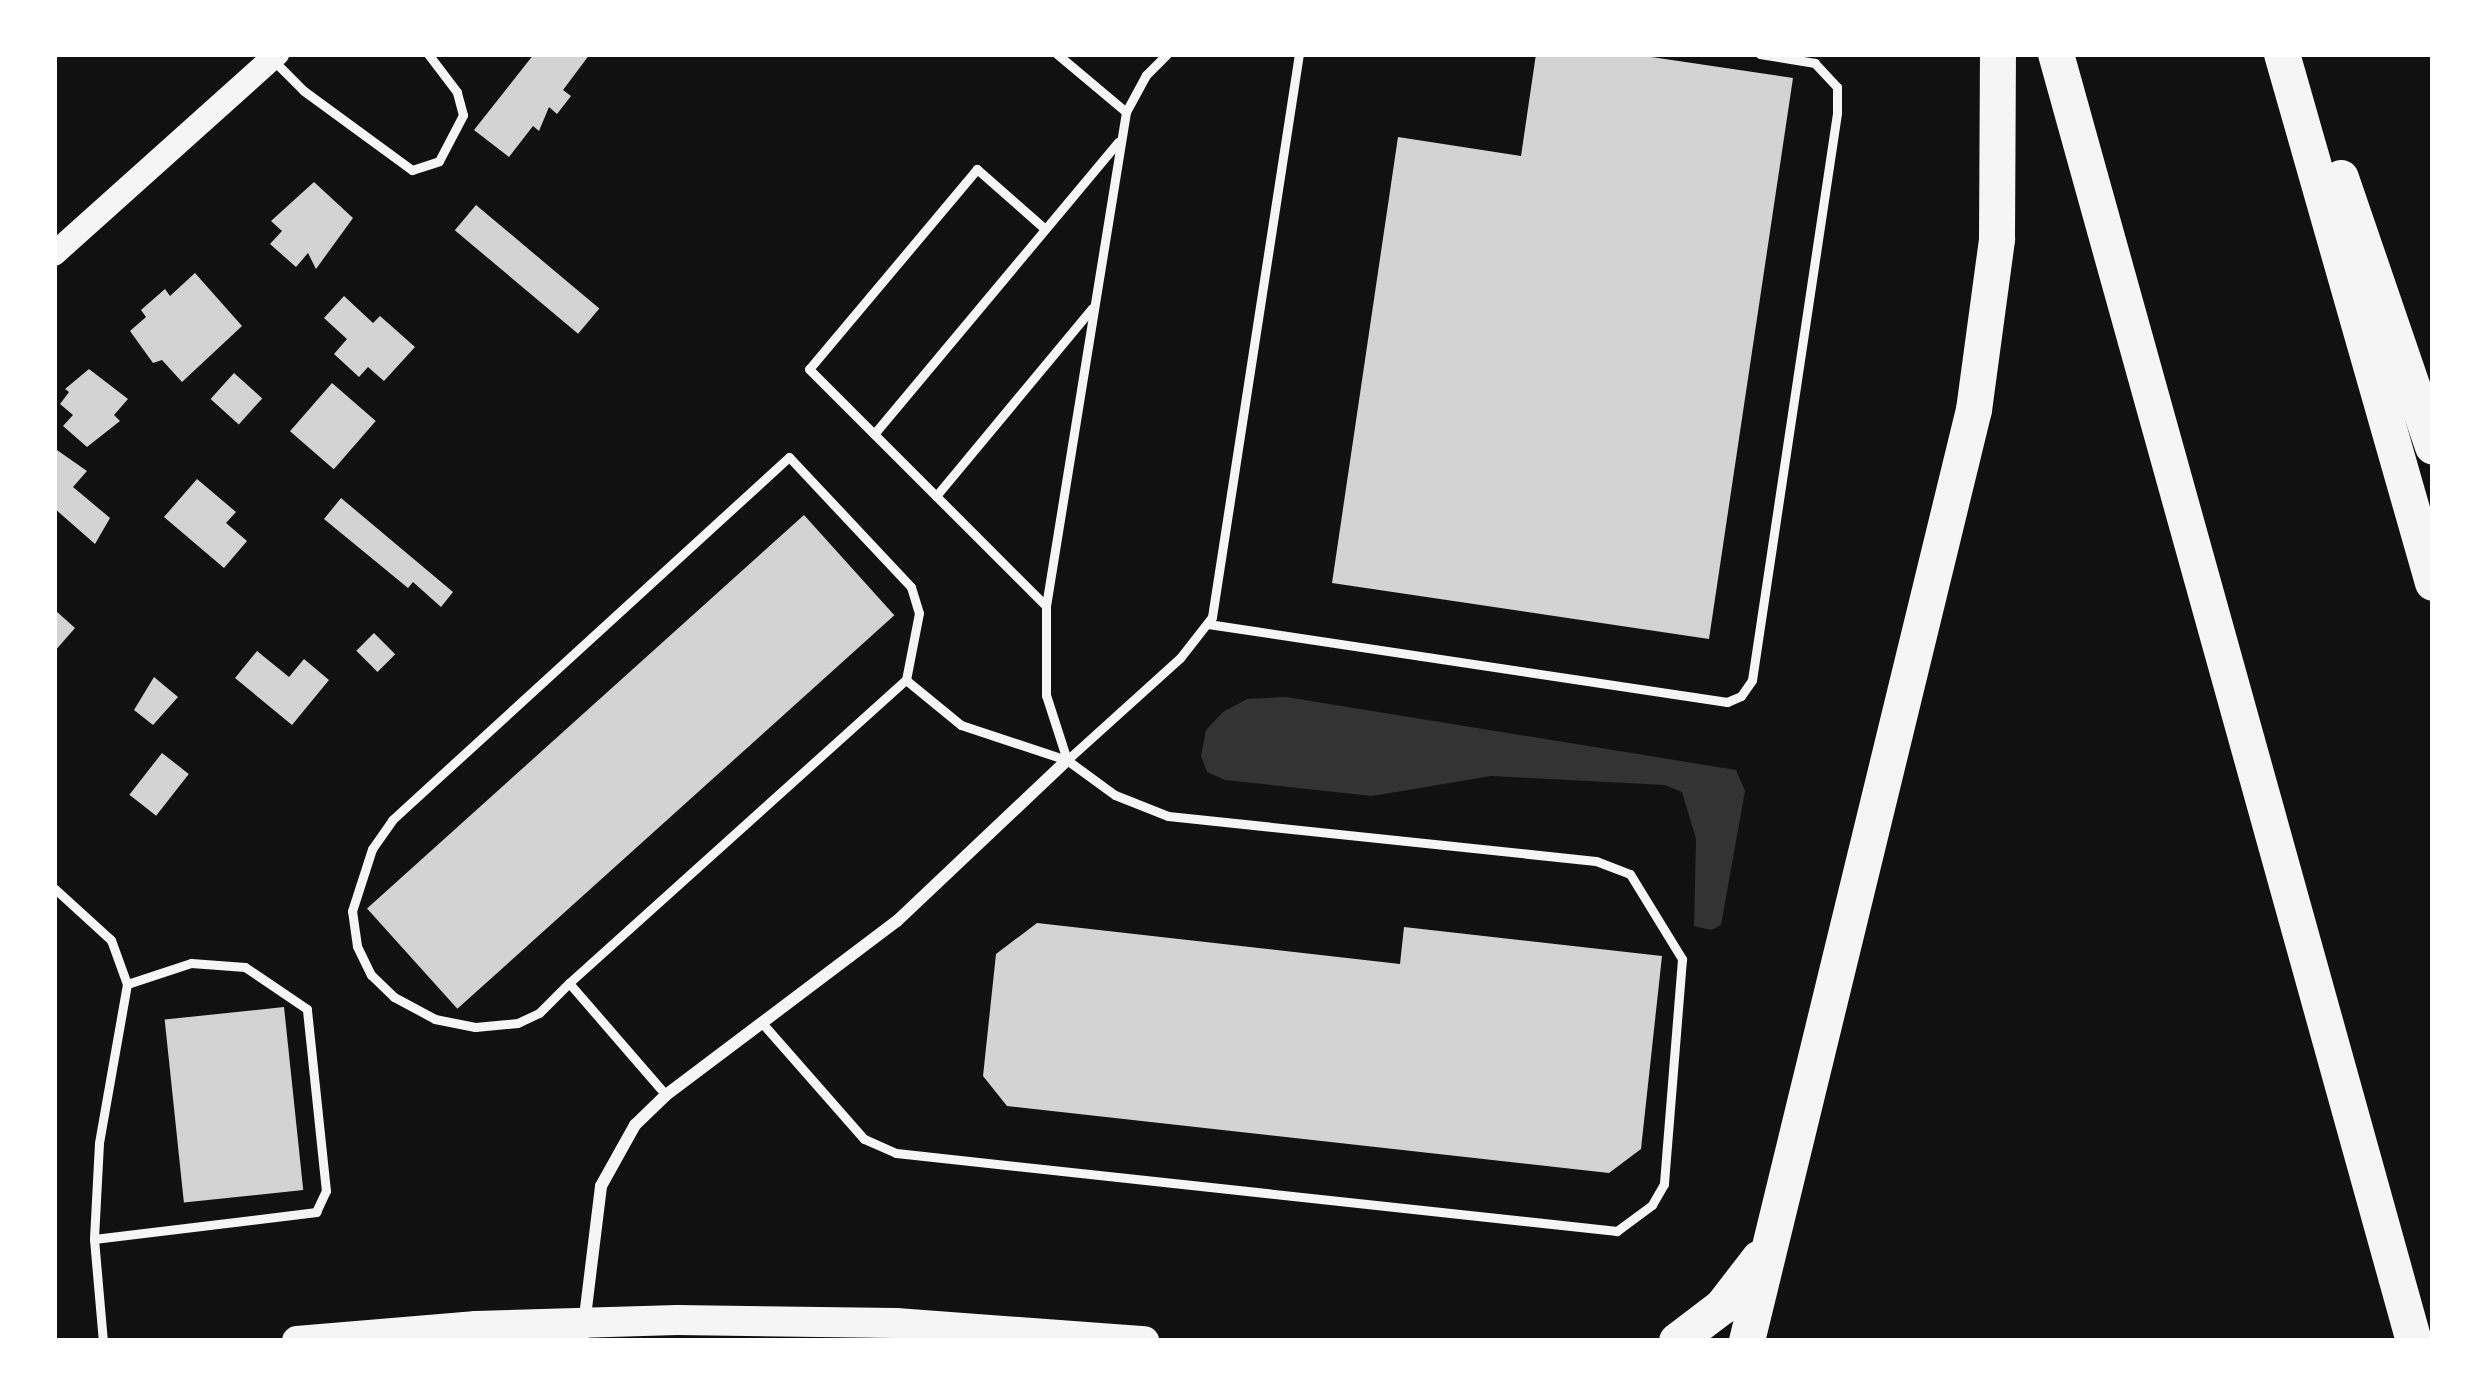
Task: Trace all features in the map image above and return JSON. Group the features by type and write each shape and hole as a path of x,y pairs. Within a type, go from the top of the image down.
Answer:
{"highway":[{"path":"1747,1341 1974,410 1997,239 1998,54"},
{"path":"2056,54 2414,1341"},
{"path":"2282,54 2433,583"},
{"path":"2300,54 2433,447"},
{"path":"1677,1341 1722,1307 1752,1272 1775,1229"}],"main road":[{"path":"54,254 274,57"},
{"path":"297,1341 896,1323 1144,1341"}],"street":[{"path":"584,1331 601,1186 620,1144 667,1095 897,921 1067,760"}],"lane":[{"path":"274,57 304,92 412,170 439,161 463,115 458,92 428,54"},
{"path":"1057,54 1126,112"},
{"path":"1067,760 1046,695 1046,606 1126,112 1146,75 1167,54"},
{"path":"1067,760 1180,658 1208,624 1299,54"},
{"path":"1208,624 1727,702 1741,696 1752,680 1837,113 1837,87 1815,63 1760,54"},
{"path":"874,434 1122,138"},
{"path":"1046,230 977,169 808,369 1046,606"},
{"path":"936,496 1095,304"},
{"path":"789,457 911,586 919,613 906,680 569,983 538,1013 518,1022 475,1028 436,1019 394,997 370,975 357,946 352,911 372,849 392,820 789,457"},
{"path":"762,1023 864,1138 896,1153 1617,1232 1652,1205 1664,1184 1682,959 1630,874 1596,861 1168,816 1115,795 1067,760 961,725 906,680"},
{"path":"54,888 111,940 127,984 99,1143 94,1239 103,1341"},
{"path":"94,1239 316,1212 326,1191 307,1009 245,967 191,963 127,984"},
{"path":"569,983 667,1095"}],"shaded area":[{"path":"1286,697 1736,770 1745,791 1721,925 1711,930 1694,926 1696,839 1682,792 1665,785 1491,776 1372,796 1225,780 1207,772 1201,756 1206,730 1223,712 1247,699"}],"building":[{"path":"534,54 590,54 563,90 571,96 557,114 549,107 539,131 533,126 509,157 474,130"},
{"path":"1536,54 1631,54 1793,78 1709,639 1332,583 1398,137 1521,156"},
{"path":"314,182 353,218 316,269 308,253 296,267 270,244 282,231 271,221"},
{"path":"476,205 599,308 578,334 455,230"},
{"path":"195,273 242,326 182,382 162,360 153,363 130,331 146,317 141,310 165,289 170,296"},
{"path":"344,296 373,323 380,316 415,347 384,381 368,367 359,377 334,354 347,339 324,318"},
{"path":"89,369 128,399 114,415 120,421 87,447 63,426 73,415 60,404 69,392 65,389"},
{"path":"234,373 262,398 239,424 211,399"},
{"path":"332,383 376,421 334,469 290,431"},
{"path":"54,448 87,471 73,487 110,518 95,544 54,508"},
{"path":"197,479 236,512 226,523 247,541 224,568 164,517"},
{"path":"341,498 453,592 441,607 413,582 408,588 324,519"},
{"path":"804,515 894,615 457,1009 367,908"},
{"path":"56,611 75,628 54,652 54,614"},
{"path":"374,633 395,654 378,672 356,651"},
{"path":"257,651 289,677 304,659 329,680 292,725 235,678"},
{"path":"154,677 178,697 153,725 134,710"},
{"path":"162,753 189,774 156,816 129,795"},
{"path":"1037,923 1400,964 1404,927 1662,956 1641,1149 1609,1173 1007,1106 983,1076 996,954"},
{"path":"284,1007 303,1190 184,1203 165,1020"}]}
